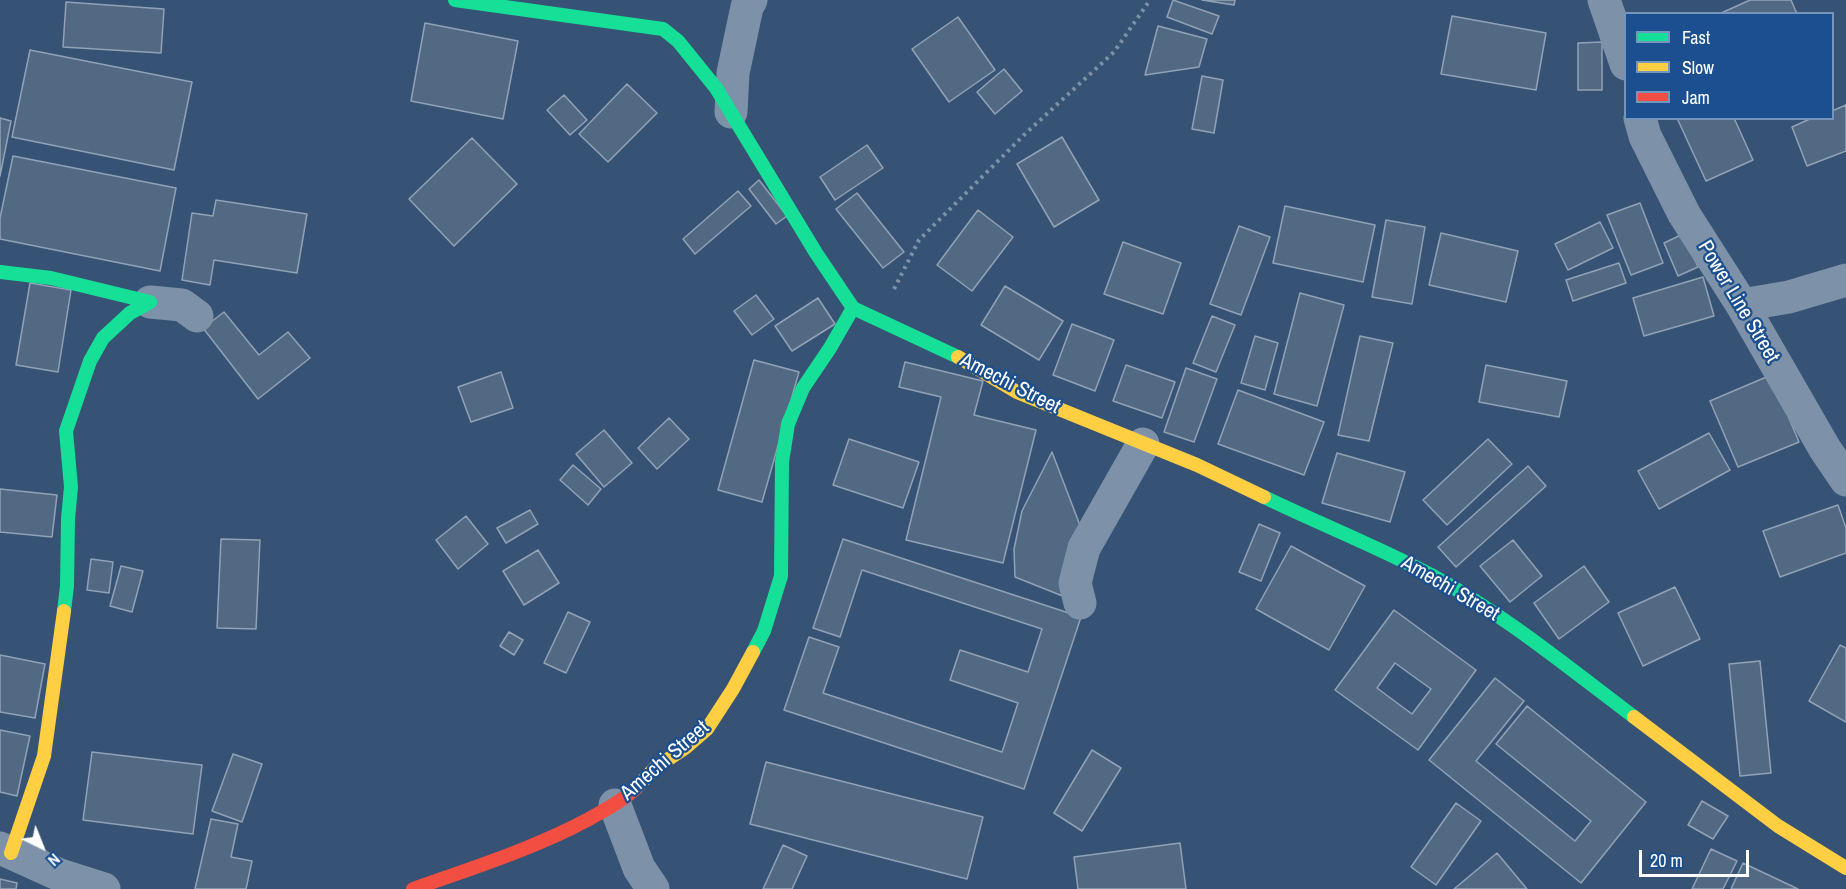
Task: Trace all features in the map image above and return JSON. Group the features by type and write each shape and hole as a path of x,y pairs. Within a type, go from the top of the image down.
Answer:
{"street":[{"path":"455,0 525,4 663,29 678,41 716,88 816,253 853,308"},
{"path":"731,112 733,73 747,7 751,0"},
{"path":"1604,0 1624,58"},
{"name":"Power Line Street","path":"1641,120 1645,136 1684,214 1742,305 1825,449 1846,480"},
{"path":"0,272 51,278 150,302 182,304 197,316"},
{"path":"1742,305 1789,297 1846,280"},
{"path":"104,889 60,875 6,850 44,756 51,714 67,586 71,487 66,430 90,361 103,338 130,314 150,302"},
{"name":"Amechi Street","path":"413,889 532,846 615,805 634,791 655,768 707,729 733,689 764,632 781,576 782,462 788,424 803,388 853,308 948,351 1017,392 1197,465 1286,508 1363,541 1434,577 1492,612 1555,657 1778,826 1846,868"},
{"path":"1080,603 1075,583 1084,548 1143,444"},
{"path":"615,805 639,868 653,889"}],"path":[{"path":"878,321 919,240 1024,135 1114,52 1150,0"}],"building":[{"path":"1173,0 1219,16 1212,34 1167,17"},
{"path":"1202,0 1235,0 1234,5"},
{"path":"1750,0 1791,0 1796,12 1723,12"},
{"path":"66,2 164,9 161,53 63,47"},
{"path":"1452,16 1546,33 1536,90 1441,74"},
{"path":"958,17 995,70 949,102 912,49"},
{"path":"425,23 518,41 503,119 411,101"},
{"path":"1158,26 1207,39 1199,67 1145,75"},
{"path":"1602,42 1602,90 1578,90 1578,43"},
{"path":"30,50 192,82 174,170 12,137"},
{"path":"1004,69 1022,91 995,114 977,92"},
{"path":"1202,76 1223,80 1214,133 1192,129"},
{"path":"627,84 657,113 608,162 579,134"},
{"path":"564,95 587,120 570,135 547,110"},
{"path":"1846,105 1846,151 1807,166 1792,127 1808,120 1834,120 1834,110"},
{"path":"0,118 11,121 0,176"},
{"path":"1678,120 1735,120 1753,160 1706,181"},
{"path":"1062,137 1099,200 1054,227 1017,164"},
{"path":"472,138 517,184 454,246 409,199"},
{"path":"867,145 883,168 835,200 820,177"},
{"path":"13,156 176,188 160,271 0,239 0,218"},
{"path":"759,180 787,216 776,224 749,189"},
{"path":"738,191 751,206 695,254 683,239"},
{"path":"857,193 904,252 883,268 836,209"},
{"path":"216,200 307,214 297,273 214,260 210,285 182,280 192,213 213,216"},
{"path":"1640,203 1663,263 1631,275 1607,215"},
{"path":"1285,206 1375,225 1363,282 1273,263"},
{"path":"978,210 1013,237 972,291 937,265"},
{"path":"1386,220 1425,227 1412,304 1372,297"},
{"path":"1600,222 1613,248 1568,270 1555,244"},
{"path":"1239,226 1270,237 1241,315 1210,304"},
{"path":"1441,233 1518,251 1506,302 1429,285"},
{"path":"1683,234 1698,267 1678,276 1664,243"},
{"path":"1123,242 1181,263 1163,314 1104,294"},
{"path":"1619,263 1626,283 1573,301 1566,280"},
{"path":"1703,277 1714,316 1644,336 1633,298"},
{"path":"30,283 71,290 58,372 16,365"},
{"path":"1005,286 1063,321 1039,360 981,325"},
{"path":"1300,293 1344,305 1317,406 1274,394"},
{"path":"756,295 774,319 752,335 734,311"},
{"path":"818,298 835,324 792,351 775,326"},
{"path":"224,312 259,355 288,332 310,358 258,399 203,328"},
{"path":"1212,316 1235,325 1216,372 1193,363"},
{"path":"1072,324 1114,340 1095,391 1053,375"},
{"path":"1255,336 1278,343 1265,390 1241,383"},
{"path":"1360,336 1393,343 1369,441 1338,435"},
{"path":"754,360 799,372 762,502 718,490"},
{"path":"905,362 983,381 974,415 1036,430 1003,563 906,540 941,397 899,387"},
{"path":"1126,365 1175,382 1162,418 1113,401"},
{"path":"1486,365 1567,381 1559,417 1479,402"},
{"path":"1186,368 1217,379 1194,442 1164,432"},
{"path":"501,372 513,408 471,422 458,387"},
{"path":"1771,375 1799,442 1738,467 1710,401"},
{"path":"1238,390 1324,422 1304,475 1218,444"},
{"path":"669,418 689,439 657,469 638,448"},
{"path":"604,430 632,463 604,487 576,454"},
{"path":"1709,433 1730,470 1659,509 1638,471"},
{"path":"849,439 919,462 903,508 833,485"},
{"path":"1488,439 1512,464 1447,525 1423,500"},
{"path":"1052,452 1081,528 1080,603 1015,577 1014,549 1022,511"},
{"path":"1337,453 1405,472 1390,522 1322,503"},
{"path":"573,465 601,489 588,505 560,480"},
{"path":"1528,466 1546,486 1456,567 1438,547"},
{"path":"0,489 57,495 52,537 0,532"},
{"path":"1838,505 1846,528 1846,553 1780,577 1763,531"},
{"path":"530,510 538,524 506,543 497,528"},
{"path":"466,516 488,544 458,569 436,540"},
{"path":"1259,524 1280,533 1261,581 1239,572"},
{"path":"221,539 260,540 256,629 217,628"},
{"path":"843,539 1081,617 1024,789 784,710 809,637 839,647 823,693 1002,752 1018,703 950,680 960,650 1028,672 1042,629 862,570 840,637 813,628"},
{"path":"1513,540 1542,576 1510,602 1480,566"},
{"path":"1291,546 1365,586 1329,650 1256,609"},
{"path":"538,550 559,583 524,605 503,571"},
{"path":"91,559 113,562 109,593 87,590"},
{"path":"121,566 143,571 132,612 110,606"},
{"path":"1584,566 1609,602 1559,639 1534,603"},
{"path":"1675,587 1700,639 1643,666 1618,613"},
{"path":"1394,610 1476,670 1418,750 1335,690","holes":["1395,663 1431,689 1412,714 1377,688"]},
{"path":"568,612 590,622 566,673 544,663"},
{"path":"509,632 523,640 514,655 500,646"},
{"path":"1840,645 1846,648 1846,722 1809,701"},
{"path":"0,655 45,664 35,718 0,712"},
{"path":"1760,661 1771,773 1740,776 1729,664"},
{"path":"1495,678 1524,701 1476,761 1575,841 1591,821 1496,744 1527,706 1646,802 1581,883 1429,760"},
{"path":"0,730 30,736 17,796 0,792"},
{"path":"1092,750 1121,768 1082,831 1054,813"},
{"path":"92,752 202,765 193,834 83,820"},
{"path":"233,754 262,764 242,822 212,811"},
{"path":"766,762 983,817 967,879 750,824"},
{"path":"1702,801 1728,816 1713,839 1688,825"},
{"path":"1456,803 1481,821 1436,885 1411,867"},
{"path":"211,819 238,824 231,857 252,861 246,889 195,889"},
{"path":"1180,843 1186,889 1078,889 1074,857"},
{"path":"783,845 807,856 792,889 763,889"},
{"path":"1711,849 1737,861 1723,889 1692,889"},
{"path":"1497,853 1527,889 1454,889"},
{"path":"1743,863 1798,889 1731,889"},
{"path":"0,879 17,883 16,889 0,889"}],"traffic: fast":[{"path":"455,0 663,29 678,41 716,88 816,253 853,308 958,357"},
{"path":"0,272 51,278 150,302 130,313 103,338 90,361 66,431 71,487 64,611"},
{"path":"753,652 764,631 781,576 782,462 788,424 803,388 853,308"},
{"path":"1264,497 1391,555 1460,591 1536,643 1634,717"}],"traffic: slow":[{"path":"958,357 1017,392 1197,465 1264,497"},
{"path":"11,853 44,756 64,611"},
{"path":"635,789 655,768 685,748 707,729 733,689 753,652"},
{"path":"1634,717 1778,826 1846,868"}],"traffic: jam":[{"path":"413,889 546,840 607,809 635,789"}]}
